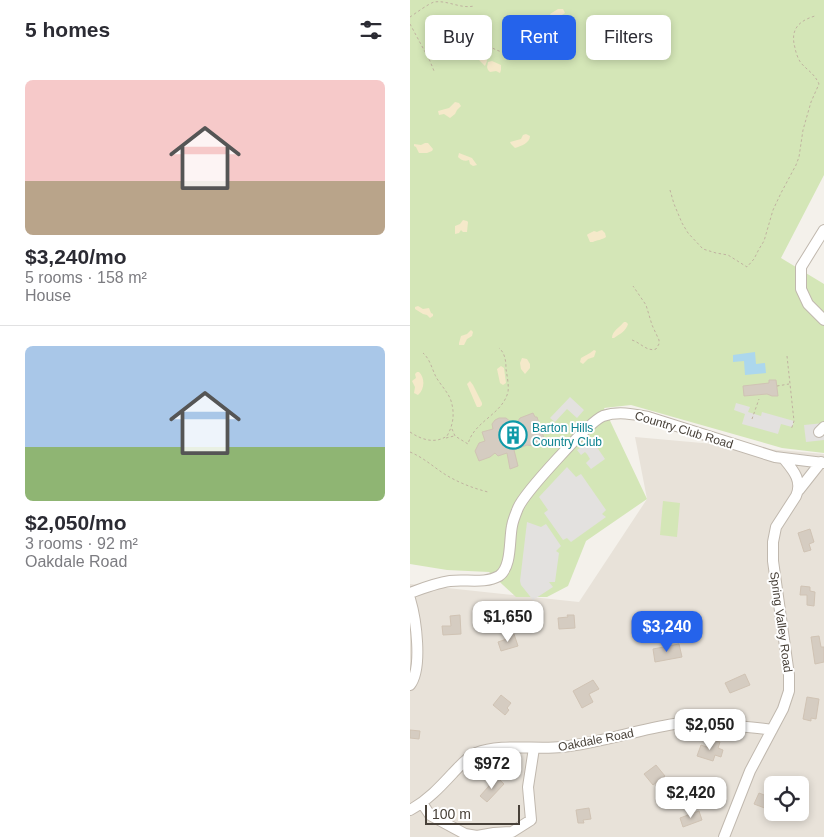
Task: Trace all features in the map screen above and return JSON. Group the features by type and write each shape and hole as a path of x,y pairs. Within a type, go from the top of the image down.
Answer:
{"street":[{"path":"824,230 801,267 801,289 808,304 824,320"},
{"name":"Country Club Road","path":"410,593 436,584 453,581 487,580 499,575 505,569 508,560 512,525 519,506 572,443 593,422 603,417 620,413 648,417 749,450 784,458 823,463"},
{"path":"784,458 798,479 799,490"},
{"name":"Spring Valley Road","path":"724,837 750,771 783,709 789,691 773,562 773,542 776,527 799,490 823,463"},
{"path":"410,599 418,650 417,669 410,685"},
{"name":"Oakdale Road","path":"410,810 431,796 465,761 474,754 488,749 575,746 676,724 700,723 772,730"},
{"path":"422,803 430,815 465,834 478,836 512,832 531,820 528,787 534,748"}],"path":[{"path":"410,17 433,2 442,1 466,7 474,6"},
{"path":"670,190 682,223 688,233 703,248 728,255 746,267 754,259 764,241 781,193 799,157 803,130 811,102 819,84 802,64 797,55 793,38 799,24 815,16"},
{"path":"410,24 434,71"},
{"path":"448,30 450,30 461,37 447,36 448,30"},
{"path":"492,48 502,52"},
{"path":"632,340 648,350 656,349 660,344 646,304 633,286"},
{"path":"452,429 455,436 468,444 474,431 498,408 506,397 508,387 505,360 504,354 499,348"},
{"path":"423,353 428,359 436,378 450,398 454,412 452,429 445,438"},
{"path":"787,356 794,421 792,430"},
{"path":"777,386 790,384"},
{"path":"752,419 759,399"},
{"path":"410,432 421,439 436,441 455,436"},
{"path":"410,452 424,459 448,476 488,492"}],"shaded area":[{"path":"570,397 584,410 577,418 567,409 555,422 550,418"},
{"path":"736,403 750,407 748,412 761,416 762,412 794,421 792,427 781,424 778,434 742,424 745,414 734,410"},
{"path":"824,423 824,440 806,442 804,425"},
{"path":"635,437 824,454 824,837 410,837 410,584 579,602 647,499"},
{"path":"592,440 605,459 591,469 586,463 590,459 587,454 585,452 581,455 577,450"},
{"path":"567,467 576,477 581,474 606,510 602,514 606,517 571,542 567,538 563,540 544,513 548,510 539,497"},
{"path":"527,522 541,527 546,524 561,546 556,551 559,553 555,582 549,582 553,587 533,600 520,581"}],"green space":[{"name":"Barton Hills Country Club","path":"410,0 824,0 824,175 781,258 824,284 824,453 782,448 631,405 604,408 647,499 586,541 568,586 547,597 516,597 489,572 447,570 410,564"},
{"path":"663,501 680,503 677,537 660,535"}],"sand":[{"path":"558,9 563,9 565,13 562,15 550,14"},
{"path":"479,60 487,60 485,66"},
{"path":"492,61 501,65 500,73 488,70 488,62"},
{"path":"455,102 461,106 455,114 450,118 444,114 439,115 438,111 449,108"},
{"path":"526,134 530,138 525,144 515,148 511,144 510,142 521,139"},
{"path":"428,143 433,149 432,151 419,153 414,144 421,145"},
{"path":"459,153 472,158 477,165 473,166 469,160 460,159 458,157"},
{"path":"463,220 468,222 467,232 461,230 455,234 455,226"},
{"path":"602,230 606,237 590,242 588,234"},
{"path":"418,306 423,309 429,308 433,316 430,318 415,309"},
{"path":"624,322 628,324 626,329 612,338 615,331"},
{"path":"471,330 473,332 472,336 467,339 464,345 459,345 461,336"},
{"path":"594,350 596,351 594,357 588,359 583,364 580,362 581,358"},
{"path":"522,358 527,359 530,364 530,368 525,374 521,369 520,363"},
{"path":"501,366 504,368 506,383 503,385 500,383 497,369"},
{"path":"417,372 421,374 423,383 422,390 418,395 414,393 415,387 412,381 416,378 415,374"},
{"path":"470,381 482,403 480,407 477,407 467,384"}],"water":[{"path":"755,352 756,364 765,363 766,373 745,375 744,361 733,362 733,355"}],"building":[{"path":"769,380 776,380 778,396 767,394 744,396 743,386 769,383"},
{"name":"Barton Hills Country Club","path":"533,413 537,417 544,438 541,438 543,443 534,446 527,445 514,450 518,466 510,469 507,453 498,456 495,453 479,461 475,451 479,443 485,441 482,432 493,429 492,424 495,420 506,418 512,423"},
{"path":"810,529 814,542 809,544 811,550 804,552 798,533"},
{"path":"801,586 810,587 810,591 815,592 814,606 807,605 807,595 800,595"},
{"path":"460,615 461,634 443,635 442,626 451,626 450,616"},
{"path":"567,615 574,615 575,628 559,629 558,618 568,617"},
{"path":"514,634 518,646 501,651 498,642 507,639 506,636"},
{"path":"819,636 821,647 824,647 824,662 815,664 811,637"},
{"path":"679,644 682,657 655,662 653,649"},
{"path":"745,674 750,685 730,693 725,683"},
{"path":"593,680 599,689 589,694 593,702 582,708 573,691"},
{"path":"501,695 511,703 505,715 493,705"},
{"path":"807,697 819,699 816,719 811,718 811,721 803,719"},
{"path":"410,730 420,731 419,739 410,738"},
{"path":"712,740 720,742 718,748 723,750 721,757 715,755 713,761 697,756 701,745 709,748"},
{"path":"656,765 665,776 653,785 644,774"},
{"path":"497,777 504,784 487,802 480,796"},
{"path":"759,793 764,795 764,808 754,804"},
{"path":"589,808 591,819 583,820 584,823 578,823 576,810"},
{"path":"699,811 702,820 683,827 680,818"}],"place":[{"name":"Barton Hills Country Club","path":"513,435"}]}
